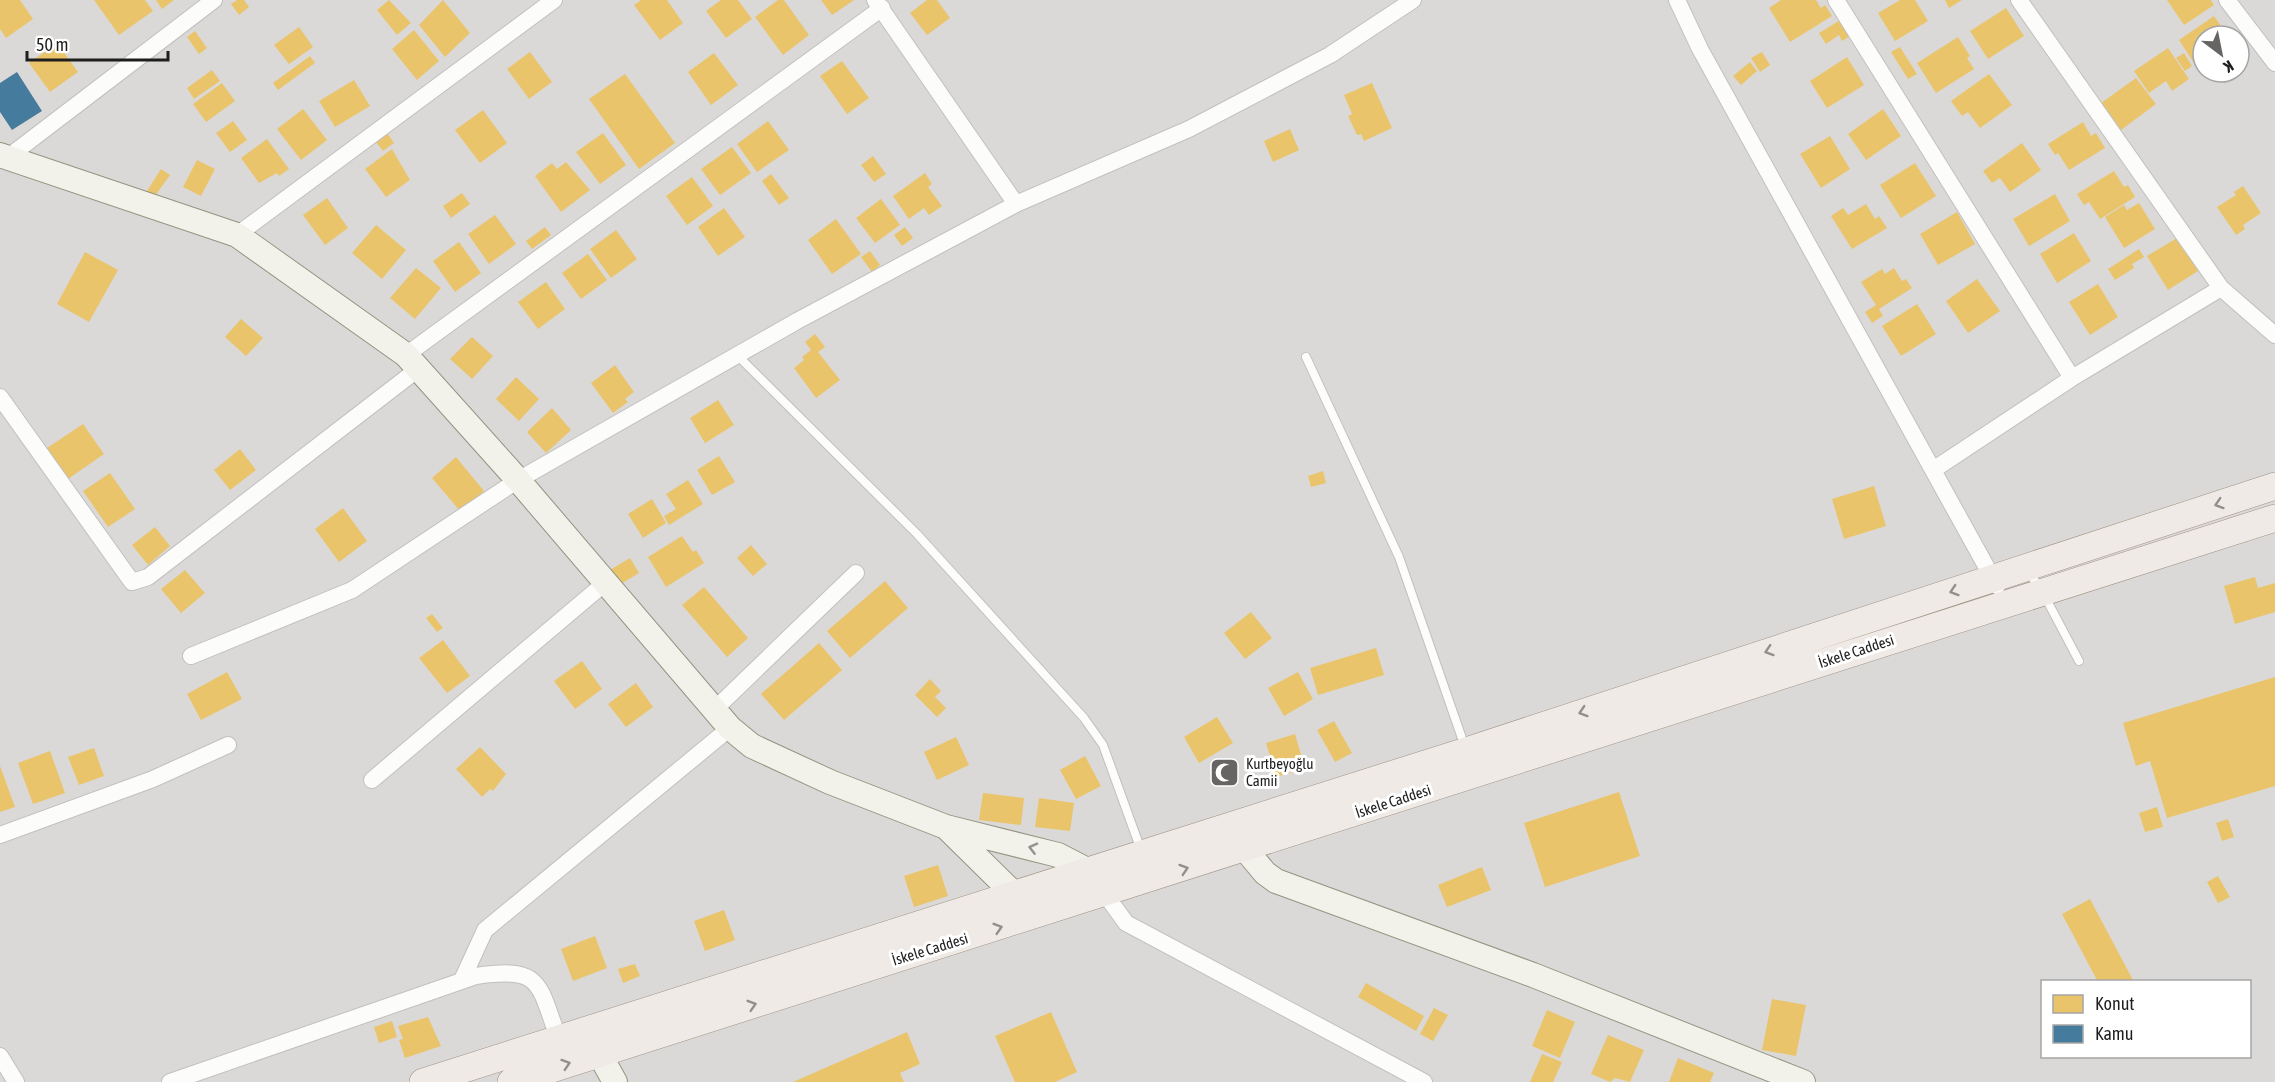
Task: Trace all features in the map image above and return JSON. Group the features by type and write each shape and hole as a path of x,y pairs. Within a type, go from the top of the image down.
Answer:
{"main road":[{"path":"423,1082 1466,751 2275,486"},
{"name":"İskele Caddesi","path":"511,1082 1105,894 2004,603 2275,518"}],"street":[{"path":"3,156 214,0"},
{"path":"237,235 554,0"},
{"path":"191,656 352,590 518,480 736,355 1016,204 1189,129 1330,56 1413,0"},
{"path":"1677,0 1700,49 1994,578 2004,603"},
{"path":"1836,0 2072,378"},
{"path":"2019,0 2221,288 2273,329"},
{"path":"2227,0 2275,63"},
{"path":"0,397 132,582 148,577 412,362 878,4 1016,204"},
{"path":"3,156 237,235 412,362 518,480 714,710 730,728 752,746 781,760 946,826 1058,855 1087,870"},
{"path":"1933,470 2072,378 2221,288"},
{"path":"714,710 856,573"},
{"path":"372,780 605,583"},
{"path":"462,980 485,930 730,728"},
{"path":"0,835 153,779 228,745"},
{"path":"946,826 1014,894"},
{"path":"1245,849 1265,873 1276,881 1533,975 1803,1082"},
{"path":"1105,894 1126,923 1424,1082"},
{"path":"170,1082 462,980 499,972 522,974 538,984 558,1038"},
{"path":"586,1029 615,1082"},
{"path":"0,1056 16,1082"}],"lane":[{"path":"736,355 802,424 917,534 1084,718 1103,745 1142,853"},
{"path":"1306,357 1399,557 1466,751"},
{"path":"2026,567 2042,591 2079,661"}],"shaded area":[{"path":"0,0 2275,0 2275,1082 0,1082"}],"building: Konut":[{"path":"0,0 20,0 33,19 6,38 0,29"},
{"path":"94,0 145,0 153,11 119,35"},
{"path":"156,0 174,0 162,9"},
{"path":"237,0 244,0 249,7 239,15 231,4"},
{"path":"389,0 411,23 397,35 377,10"},
{"path":"443,0 470,33 445,57 419,25"},
{"path":"641,0 667,0 683,23 660,40 634,5"},
{"path":"721,0 738,0 752,19 726,38 706,11"},
{"path":"778,0 784,0 809,35 783,55 755,17"},
{"path":"821,0 854,0 832,15"},
{"path":"927,0 937,0 950,18 927,35 910,13"},
{"path":"1781,0 1816,0 1821,8 1825,5 1832,16 1790,42 1769,8"},
{"path":"1900,0 1915,0 1928,21 1895,41 1878,13"},
{"path":"1945,0 1962,0 1949,8"},
{"path":"2167,0 2211,0 2214,5 2184,25"},
{"path":"2006,8 2024,36 1988,59 1970,31"},
{"path":"2214,16 2220,24 2202,24"},
{"path":"1842,19 1852,35 1842,41 1839,35 1826,44 1819,33"},
{"path":"299,27 313,47 289,64 274,45"},
{"path":"414,30 439,61 417,80 392,49"},
{"path":"195,31 207,48 199,54 187,37"},
{"path":"2191,32 2191,59 2179,40"},
{"path":"1958,37 1970,56 1967,58 1974,69 1936,93 1917,63"},
{"path":"57,43 78,72 50,92 29,63"},
{"path":"1900,47 1917,74 1908,79 1891,52"},
{"path":"2168,48 2189,79 2172,91 2166,81 2149,93 2134,71"},
{"path":"530,52 552,82 529,99 507,69"},
{"path":"1762,52 1770,65 1760,72 1751,58"},
{"path":"714,53 738,85 711,105 688,72"},
{"path":"2184,53 2191,67 2185,71 2176,58"},
{"path":"310,56 315,63 278,90 273,83"},
{"path":"1847,57 1864,85 1827,108 1810,81"},
{"path":"842,61 869,98 847,114 820,76"},
{"path":"1750,62 1757,71 1741,85 1733,76"},
{"path":"212,70 220,81 194,99 187,88"},
{"path":"625,74 675,143 639,169 589,99"},
{"path":"1989,74 2012,105 1980,128 1968,112 1962,116 1951,101"},
{"path":"2136,78 2156,104 2121,130 2101,103"},
{"path":"354,80 370,106 335,127 319,101"},
{"path":"222,83 235,101 206,122 193,104"},
{"path":"1372,83 1392,128 1364,141 1361,134 1357,135 1348,116 1352,114 1344,95"},
{"path":"303,109 327,140 301,160 277,129"},
{"path":"1883,109 1901,136 1866,160 1848,134"},
{"path":"483,110 507,143 480,163 455,130"},
{"path":"233,121 247,140 230,152 216,133"},
{"path":"768,121 789,150 757,172 737,144"},
{"path":"2083,122 2091,136 2096,133 2105,148 2069,170 2058,153 2055,155 2048,144"},
{"path":"1290,129 1299,150 1273,162 1264,141"},
{"path":"603,133 626,165 600,184 576,152"},
{"path":"388,134 394,143 383,151 376,142"},
{"path":"1830,136 1850,169 1821,188 1800,154"},
{"path":"267,139 289,169 279,176 277,173 259,183 241,158"},
{"path":"2022,143 2041,170 2010,192 2000,178 1992,183 1983,171"},
{"path":"732,147 751,173 720,195 701,169"},
{"path":"392,149 410,180 386,197 365,169"},
{"path":"873,156 886,174 874,182 861,165"},
{"path":"197,160 215,169 201,196 183,187"},
{"path":"566,162 590,190 561,212 535,176 552,163 557,169"},
{"path":"1915,163 1936,196 1901,218 1880,185"},
{"path":"161,169 170,175 155,196 147,191"},
{"path":"2114,171 2124,187 2128,185 2135,197 2100,219 2089,202 2084,205 2077,194"},
{"path":"925,173 932,184 928,187 942,206 929,215 924,208 909,219 893,196"},
{"path":"771,174 789,198 779,205 762,181"},
{"path":"692,177 713,206 687,225 666,196"},
{"path":"2243,186 2261,213 2243,225 2245,229 2236,235 2217,207 2236,195 2234,192"},
{"path":"462,193 470,204 451,218 443,206"},
{"path":"2055,194 2070,221 2029,246 2013,219"},
{"path":"327,198 348,228 325,245 303,215"},
{"path":"881,199 900,225 875,243 856,218"},
{"path":"2139,203 2155,229 2124,248 2105,217 2124,205 2127,210"},
{"path":"1866,204 1875,219 1879,216 1887,228 1852,249 1831,216 1843,208 1848,215"},
{"path":"724,208 745,237 718,256 698,227"},
{"path":"1957,212 1975,244 1938,265 1920,234"},
{"path":"495,215 516,244 489,264 468,234"},
{"path":"836,219 861,254 832,274 808,240"},
{"path":"376,225 406,250 382,279 352,253"},
{"path":"545,227 551,235 532,249 526,241"},
{"path":"905,227 913,238 902,246 894,235"},
{"path":"616,230 637,259 611,278 590,249"},
{"path":"2074,233 2091,261 2057,283 2040,254"},
{"path":"2177,238 2198,271 2168,290 2147,256"},
{"path":"459,242 481,273 455,292 433,261"},
{"path":"2139,249 2144,257 2132,264 2134,268 2115,280 2108,269"},
{"path":"870,251 880,265 872,272 861,257"},
{"path":"85,252 118,270 89,322 57,304"},
{"path":"588,254 607,280 581,299 562,273"},
{"path":"416,268 441,288 415,319 390,298"},
{"path":"1894,268 1902,281 1906,279 1912,288 1879,309 1883,316 1872,323 1865,312 1876,305 1861,282 1882,269 1885,274"},
{"path":"1977,279 2000,311 1968,333 1946,301"},
{"path":"546,282 565,309 538,329 518,302"},
{"path":"2098,284 2118,317 2090,335 2069,302"},
{"path":"1917,304 1936,334 1901,356 1882,326"},
{"path":"241,319 263,338 246,356 225,337"},
{"path":"815,334 825,347 818,352 840,380 816,398 794,368 811,350 805,342"},
{"path":"472,337 493,356 472,379 450,359"},
{"path":"615,365 634,392 625,399 628,402 613,413 591,383"},
{"path":"516,377 539,399 519,421 496,399"},
{"path":"718,400 734,425 705,443 690,418"},
{"path":"552,408 571,430 546,453 527,432"},
{"path":"83,424 104,454 68,479 47,448"},
{"path":"240,449 256,470 230,490 214,470"},
{"path":"719,456 735,482 712,495 697,470"},
{"path":"456,457 484,491 460,511 432,478"},
{"path":"1323,471 1326,483 1311,487 1308,476"},
{"path":"110,473 135,509 108,527 83,491"},
{"path":"688,480 703,504 669,525 664,516 676,509 666,494"},
{"path":"1874,486 1886,526 1844,539 1832,499"},
{"path":"652,499 666,523 643,538 628,514"},
{"path":"343,508 367,541 339,562 315,529"},
{"path":"155,527 170,546 148,565 132,545"},
{"path":"682,536 693,552 696,550 704,563 666,587 648,557"},
{"path":"751,545 767,564 753,576 737,558"},
{"path":"630,558 639,573 619,585 610,570"},
{"path":"185,570 205,593 181,613 161,589"},
{"path":"2255,577 2258,588 2275,583 2275,612 2235,624 2224,586"},
{"path":"885,581 908,608 850,658 827,631"},
{"path":"704,587 748,638 727,657 682,605"},
{"path":"1251,612 1272,638 1245,659 1224,633"},
{"path":"432,614 443,628 437,632 426,618"},
{"path":"443,640 470,676 447,693 419,658"},
{"path":"819,643 842,670 784,720 761,694"},
{"path":"1376,648 1384,675 1318,695 1310,668"},
{"path":"582,661 602,689 575,709 554,681"},
{"path":"227,672 242,699 201,720 187,694"},
{"path":"1298,672 1313,699 1284,716 1268,688"},
{"path":"2275,677 2275,786 2167,818 2150,761 2136,766 2123,723"},
{"path":"930,679 941,691 935,697 946,708 937,717 915,695"},
{"path":"636,683 653,707 626,727 608,704"},
{"path":"1217,717 1233,743 1199,763 1184,737"},
{"path":"1334,721 1352,753 1335,762 1317,730"},
{"path":"1295,734 1305,768 1276,777 1266,743"},
{"path":"956,737 969,765 937,780 924,752"},
{"path":"480,747 506,774 493,791 490,789 482,797 456,769"},
{"path":"94,748 104,776 79,785 68,757"},
{"path":"50,751 65,793 33,804 18,763"},
{"path":"1085,756 1101,786 1076,799 1060,770"},
{"path":"0,766 15,807 0,812"},
{"path":"1619,792 1640,856 1545,887 1524,823"},
{"path":"983,793 1024,798 1021,825 979,820"},
{"path":"1039,798 1074,803 1070,831 1035,827"},
{"path":"2157,807 2163,827 2145,832 2139,813"},
{"path":"2228,819 2234,837 2222,841 2216,823"},
{"path":"938,865 948,896 914,907 904,876"},
{"path":"1482,867 1491,890 1447,907 1438,885"},
{"path":"2218,876 2230,897 2218,903 2207,882"},
{"path":"2090,899 2133,980 2097,980 2062,914"},
{"path":"724,910 735,940 705,951 694,921"},
{"path":"595,936 607,968 573,981 561,949"},
{"path":"635,964 640,976 623,983 618,969"},
{"path":"1366,983 1424,1016 1416,1031 1358,997"},
{"path":"1772,999 1806,1005 1796,1056 1762,1050"},
{"path":"1434,1008 1448,1015 1433,1041 1420,1034"},
{"path":"1547,1010 1575,1022 1560,1058 1532,1046"},
{"path":"1051,1012 1077,1072 1055,1082 1015,1082 995,1036"},
{"path":"428,1017 441,1046 405,1058 399,1040 403,1039 398,1026"},
{"path":"392,1021 397,1037 379,1043 374,1027"},
{"path":"907,1032 920,1064 900,1073 904,1082 793,1082"},
{"path":"1608,1035 1644,1050 1630,1082 1615,1078 1610,1082 1591,1074"},
{"path":"1542,1054 1562,1062 1553,1082 1530,1082"},
{"path":"1678,1058 1714,1073 1710,1082 1669,1082"}],"building: Kamu":[{"path":"17,72 42,111 12,130 0,112 0,83"}],"place":[{"name":"Kurtbeyoğlu Camii","path":"1225,772"}]}
